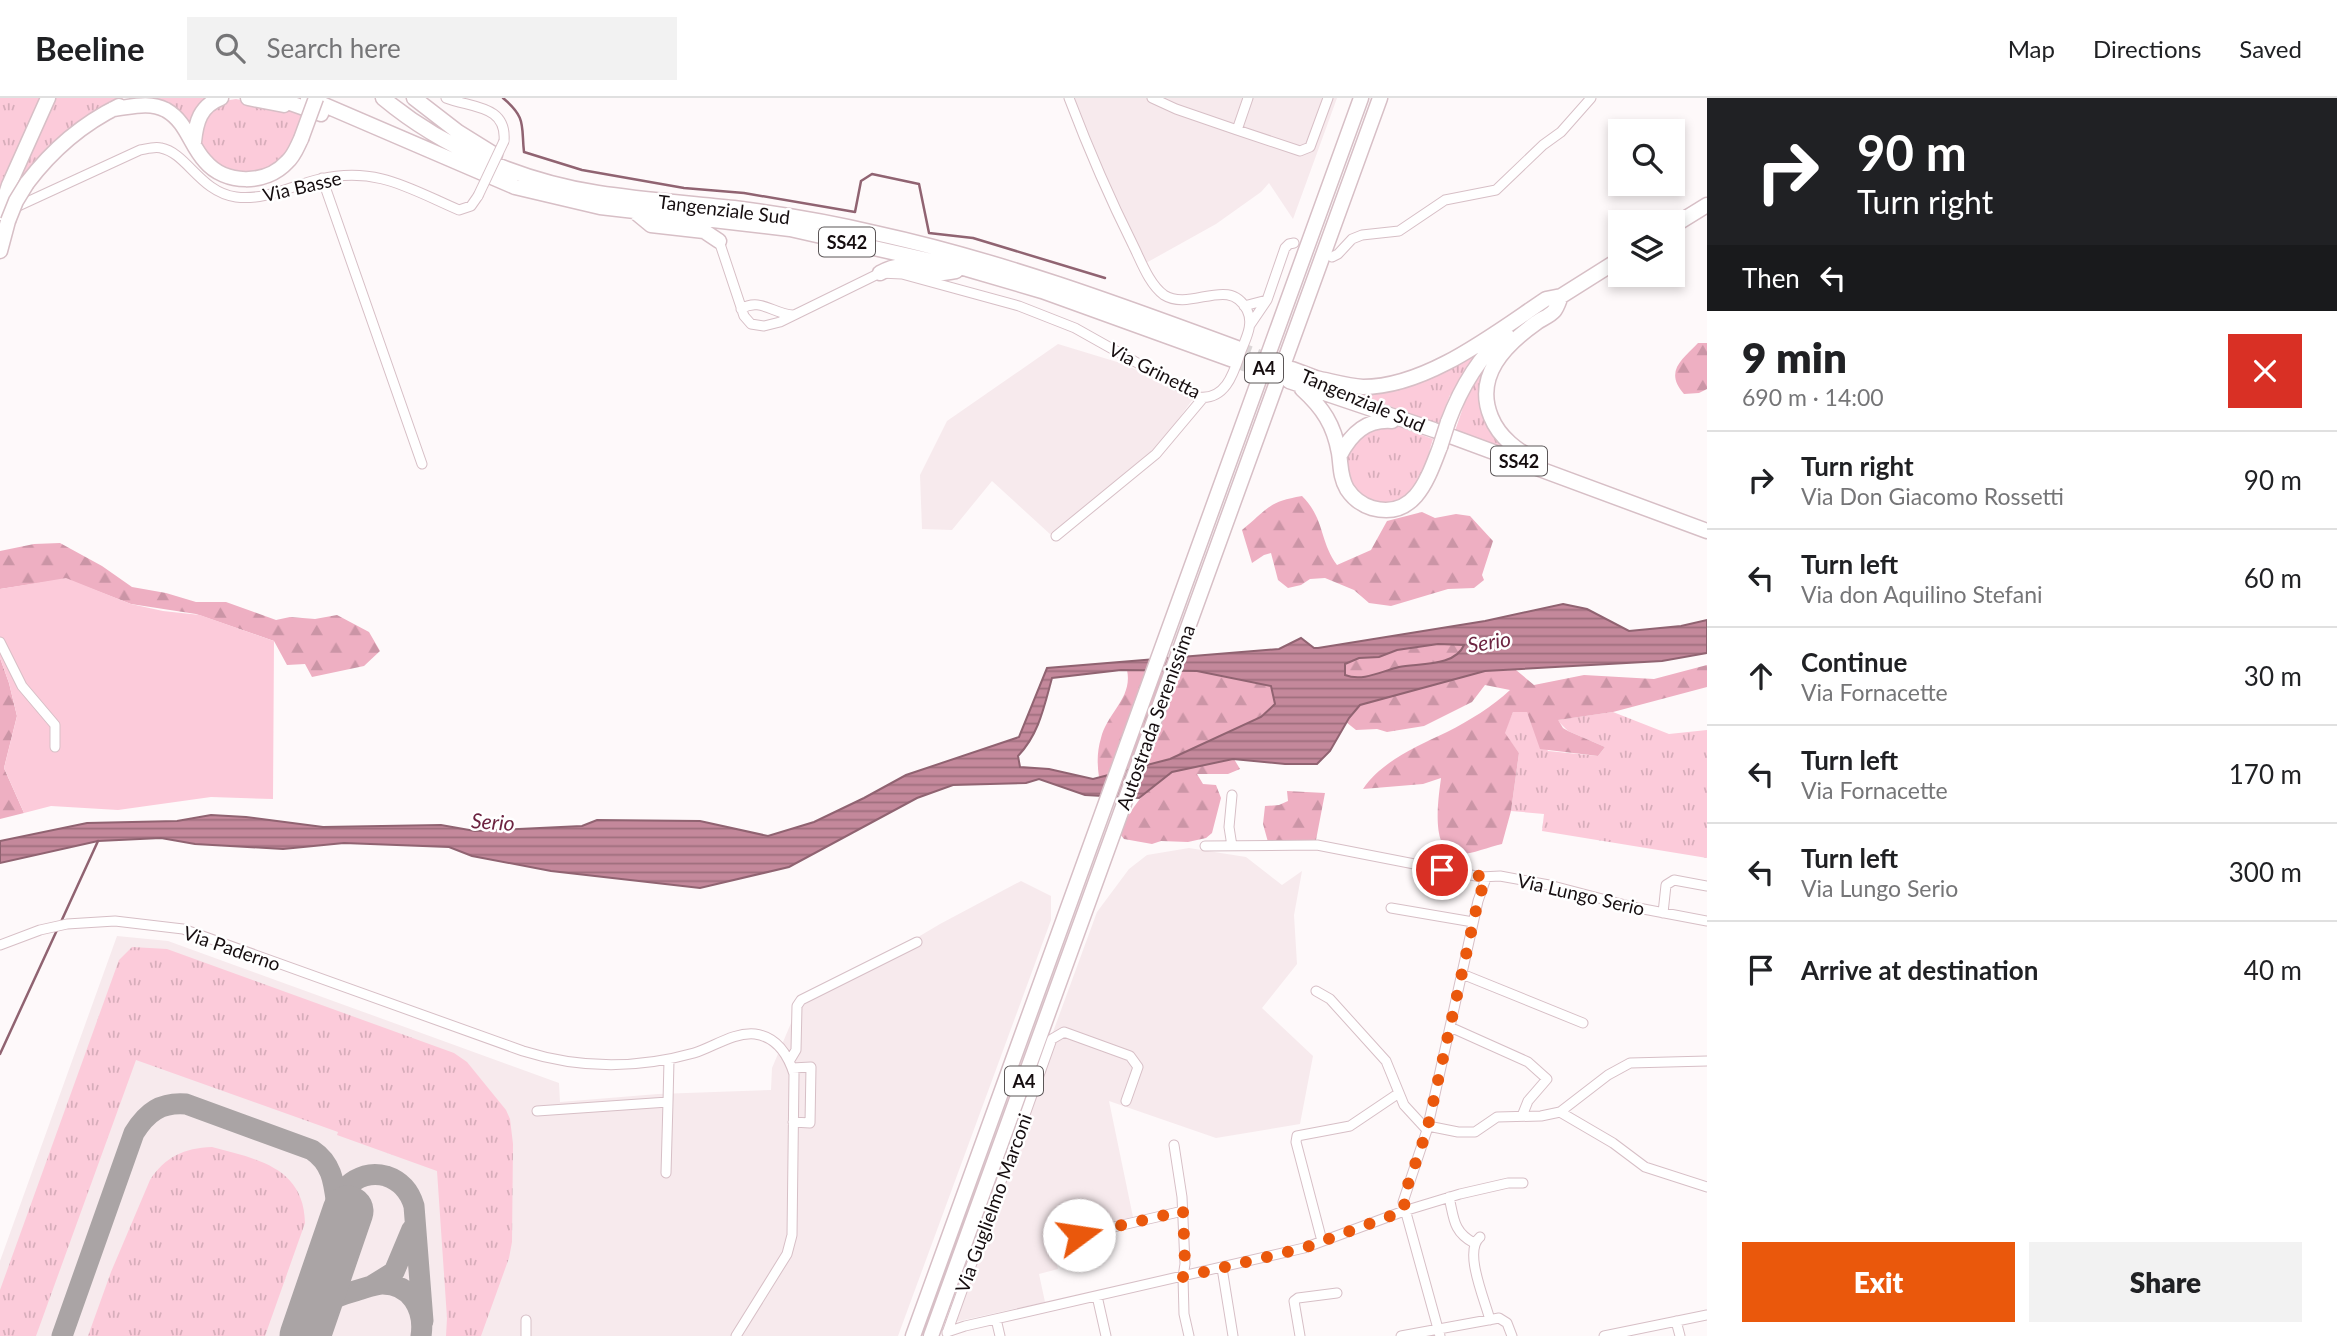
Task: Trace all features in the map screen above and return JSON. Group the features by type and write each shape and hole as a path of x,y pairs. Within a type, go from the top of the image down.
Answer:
{"highway":[{"path":"0,251 3,212 48,98"},
{"path":"3,212 16,201 27,183 54,151 74,134 136,98"},
{"path":"194,142 198,117 208,104 221,98"},
{"path":"248,98 305,103"},
{"path":"276,98 305,103"},
{"path":"113,109 143,105 166,110 177,118 206,163 217,172 245,180 259,178 289,161 301,139 316,98"},
{"name":"Tangenziale Sud","path":"305,103 402,146 454,161 515,187 562,199 634,211 790,229 967,269 1235,354 1051,281 931,246 782,215 595,192 514,172 438,136 383,98"},
{"path":"414,98 458,132 507,162 514,172"},
{"name":"Autostrada Serenissima","path":"913,1336 1361,98"},
{"name":"Autostrada Serenissima","path":"931,1336 1380,98"},
{"path":"1685,218 1705,206"},
{"path":"634,211 651,225 704,231 719,241"},
{"path":"880,273 900,265 936,273 967,269"},
{"path":"1290,375 1326,414 1334,429 1342,478 1350,494 1369,507 1388,510 1406,505 1415,498 1426,482 1466,381 1488,349 1561,296 1608,267"},
{"path":"1315,377 1363,387 1412,379 1463,353 1546,299 1561,296"},
{"path":"1561,296 1555,311 1520,335 1498,358 1487,384 1489,412 1499,431 1518,449 1532,458 1584,479 1604,492"},
{"name":"Tangenziale Sud","path":"1290,375 1315,377 1434,430"},
{"name":"Tangenziale Sud","path":"1290,375 1707,531"},
{"path":"1340,455 1356,432 1373,422 1394,421 1434,430"}],"street":[{"name":"Via Basse","path":"3,212 140,150 159,147 175,153 197,177 215,190 235,197 259,196 322,178 351,175 387,179 423,191 459,210 471,206 478,196 504,141 503,121 491,111 446,98"},
{"path":"1069,98 1094,165 1134,248 1157,288 1165,295 1185,301 1223,294 1231,296 1248,312 1250,325"},
{"path":"1152,98 1176,109 1300,151 1310,147 1328,98"},
{"path":"1237,130 1248,98"},
{"path":"1332,257 1355,237 1399,231 1446,200 1496,190 1542,145 1561,132 1591,98"},
{"path":"322,178 422,464"},
{"path":"719,241 746,321 758,327 780,322 880,273"},
{"name":"Via Grinetta","path":"880,273 902,274 1019,306 1074,328 1203,398 1218,393 1233,376 1250,325 1266,300 1285,248 1294,243"},
{"path":"1244,306 1266,300"},
{"path":"741,309 753,303 760,303 780,313 795,315"},
{"path":"1056,536 1156,454 1203,398"},
{"path":"0,642 22,686 55,725 55,747"},
{"path":"1232,795 1229,827 1232,846"},
{"name":"Via Lungo Serio","path":"1205,846 1317,845 1486,877 1500,876 1553,886 1662,913 1707,921"},
{"path":"1439,1333 1404,1211 1405,1193 1427,1128 1473,922 1486,877"},
{"path":"1662,913 1666,885 1669,882 1674,880 1707,886"},
{"path":"1391,908 1473,922"},
{"name":"Via Paderno","path":"0,945 44,929 67,924 115,921 183,929 532,1054 578,1064 611,1066 669,1060 701,1051 736,1036 755,1034 771,1039 786,1053 791,1064 811,1067 810,1123 793,1122"},
{"path":"736,1336 789,1248 792,1225 794,1085 791,1064 796,1050 797,1006 801,1000 917,942"},
{"path":"1462,974 1583,1023"},
{"path":"1316,991 1330,999 1386,1061 1404,1105 1427,1128 1475,1132 1497,1116 1541,1116 1560,1112 1608,1075 1630,1063 1707,1061"},
{"path":"1450,1027 1528,1062 1547,1079 1528,1101 1522,1116"},
{"name":"Via Guglielmo Marconi","path":"948,1330 1052,1039 1063,1032 1130,1056 1138,1067 1126,1101"},
{"path":"666,1173 669,1060"},
{"path":"1322,1241 1296,1142 1297,1136 1350,1126 1399,1093"},
{"path":"537,1111 668,1102"},
{"path":"1560,1112 1614,1143 1645,1167 1707,1187"},
{"path":"1174,1145 1183,1211 1184,1314 1189,1336"},
{"path":"948,1330 1304,1248 1449,1197 1508,1183 1523,1183"},
{"path":"1449,1197 1457,1230 1464,1237 1477,1240 1472,1255 1494,1319"},
{"path":"1079,1235 1183,1211"},
{"path":"1222,1268 1233,1336"},
{"path":"1300,1336 1294,1301 1298,1298 1337,1293"},
{"path":"1097,1296 1106,1336"},
{"path":"1604,1336 1707,1315"},
{"path":"996,1319 1000,1336"},
{"path":"1401,1336 1439,1333 1494,1319 1507,1322 1512,1336"},
{"path":"526,1320 526,1336"},
{"path":"1676,1321 1680,1336"}],"shaded area":[{"path":"1073,98 1337,98 1293,219 1269,183 1261,192 1216,224 1146,263 1098,164"},
{"path":"1058,344 1127,365 1193,399 1153,454 1051,535 992,481 952,530 922,529 920,475 947,421"},
{"path":"1189,848 1246,857 1282,885 1302,871 1294,915 1297,964 1262,1008 1313,1056 1300,1124 1216,1138 1109,1101 1133,1217 1051,1236 1058,1269 1039,1274 1045,1302 946,1324 1097,912 1129,869 1147,855"},
{"path":"1021,881 1051,896 1051,920 898,1336 0,1336 0,1261 117,936 168,941 559,1083 560,1102 658,1094 771,1090 772,1068 797,1009 940,924"}],"green space":[{"path":"0,98 42,98 0,197"},
{"path":"54,98 124,98 93,114 18,187 14,184"},
{"path":"148,98 212,98 190,129"},
{"path":"236,99 294,111 303,116 284,155 268,168 246,172 229,169 200,147 200,120 218,102"},
{"path":"1698,343 1707,343 1707,389 1699,393 1684,394 1678,386 1675,372 1681,361"},
{"path":"1484,346 1450,395 1438,425 1354,392"},
{"path":"1499,349 1483,393 1513,453 1455,431 1472,381"},
{"path":"1391,424 1433,439 1422,475 1410,494 1395,502 1377,503 1353,490 1349,482 1345,455 1360,433"},
{"path":"1302,496 1315,513 1327,547 1337,565 1371,550 1387,521 1422,512 1435,518 1456,514 1470,516 1493,541 1482,575 1484,580 1474,588 1448,589 1391,606 1369,603 1354,590 1325,578 1310,579 1301,585 1288,588 1278,580 1271,553 1252,563 1242,530 1274,504"},
{"path":"60,543 102,566 132,587 196,602 226,602 276,620 290,617 315,619 337,615 369,632 380,651 364,666 312,677 305,664 287,665 274,641 196,614 131,604 66,579 0,589 0,551 34,544"},
{"path":"66,578 131,604 200,615 274,641 273,799 211,797 118,810 51,806 24,813 4,768 17,716 0,658 0,589"},
{"path":"1438,644 1465,645 1454,657 1445,661 1399,667 1365,677 1345,675 1345,664 1359,658 1379,657 1397,650"},
{"path":"0,658 17,716 4,768 24,813 0,819"},
{"path":"1707,665 1707,687 1613,712 1558,720 1568,731 1605,747 1598,756 1540,749 1527,712 1513,712 1505,733 1519,753 1511,811 1502,844 1468,853 1448,851 1439,834 1441,778 1423,784 1363,789 1390,762 1472,718 1510,690 1485,685 1472,702 1424,726 1387,732 1377,729 1356,730 1346,722 1360,705 1485,671 1516,670 1534,685 1584,675 1654,679"},
{"path":"1127,670 1197,671 1272,686 1276,704 1261,717 1170,759 1099,777 1100,743 1104,729 1126,689"},
{"path":"1513,712 1527,712 1548,751 1598,756 1605,747 1568,731 1557,720 1613,712 1669,734 1707,730 1707,858 1542,831 1544,814 1511,811 1519,753 1504,733"},
{"path":"1234,759 1240,769 1228,774 1197,774 1203,784 1216,785 1221,798 1212,833 1206,838 1152,844 1124,839 1120,834 1128,816 1141,798 1164,776 1188,768"},
{"path":"1287,791 1325,793 1316,840 1268,842 1263,824 1265,806 1288,801"},
{"path":"132,947 167,949 454,1053 467,1062 506,1110 510,1119 513,1144 512,1242 509,1258 481,1336 446,1336 437,1171 337,1135 338,1132 136,1060 36,1336 0,1336 0,1290 119,960"},
{"path":"212,1147 275,1168 296,1189 303,1204 305,1223 265,1336 88,1336 111,1272 150,1180 162,1165 176,1155 193,1149"}],"water":[{"name":"Serio","path":"1563,604 1587,609 1629,631 1681,626 1707,620 1707,653 1662,661 1485,671 1360,705 1349,718 1330,751 1317,764 1233,759 1172,772 1139,798 1085,795 1039,779 1026,783 953,785 917,798 789,867 700,888 551,871 472,856 449,847 344,843 283,849 195,844 161,838 98,841 0,863 0,841 87,823 177,821 211,815 323,827 441,825 475,831 582,826 597,820 700,821 768,836 814,822 906,775 1019,737 1047,668 1279,649 1301,638 1318,648 1485,621","holes":["1438,644 1464,645 1453,657 1444,661 1399,667 1366,677 1345,675 1345,664 1359,658 1379,657 1397,650","1121,670 1197,671 1271,686 1275,704 1261,717 1170,759 1093,779 1049,769 1020,767 1018,756 1036,729 1052,678"]}],"waterway":[{"path":"503,98 519,117 524,152 582,170 684,188 744,193 855,212 861,181 872,174 919,184 929,233 973,238 1105,278"},
{"path":"60,924 98,841"},
{"path":"0,1054 57,930"}],"taxiway":[{"path":"62,1336 134,1133 144,1119 162,1107 186,1104 312,1150 328,1168 337,1207"},
{"path":"313,1299 337,1233 338,1206 344,1191 362,1177 386,1176 404,1188 414,1206 423,1321"},
{"path":"373,1285 394,1272 412,1229"},
{"path":"311,1321 321,1308 335,1298 374,1285 391,1285 408,1293 414,1300 421,1317 421,1336"}],"runway":[{"path":"305,1336 348,1211"}],"tunnel":[{"path":"1237,348 1292,369"},
{"path":"1233,360 1289,381"}],"route":[{"path":"1079,1235 1183,1211 1183,1277 1304,1248 1404,1211 1405,1193 1427,1130 1478,901 1486,877 1442,870"}]}
